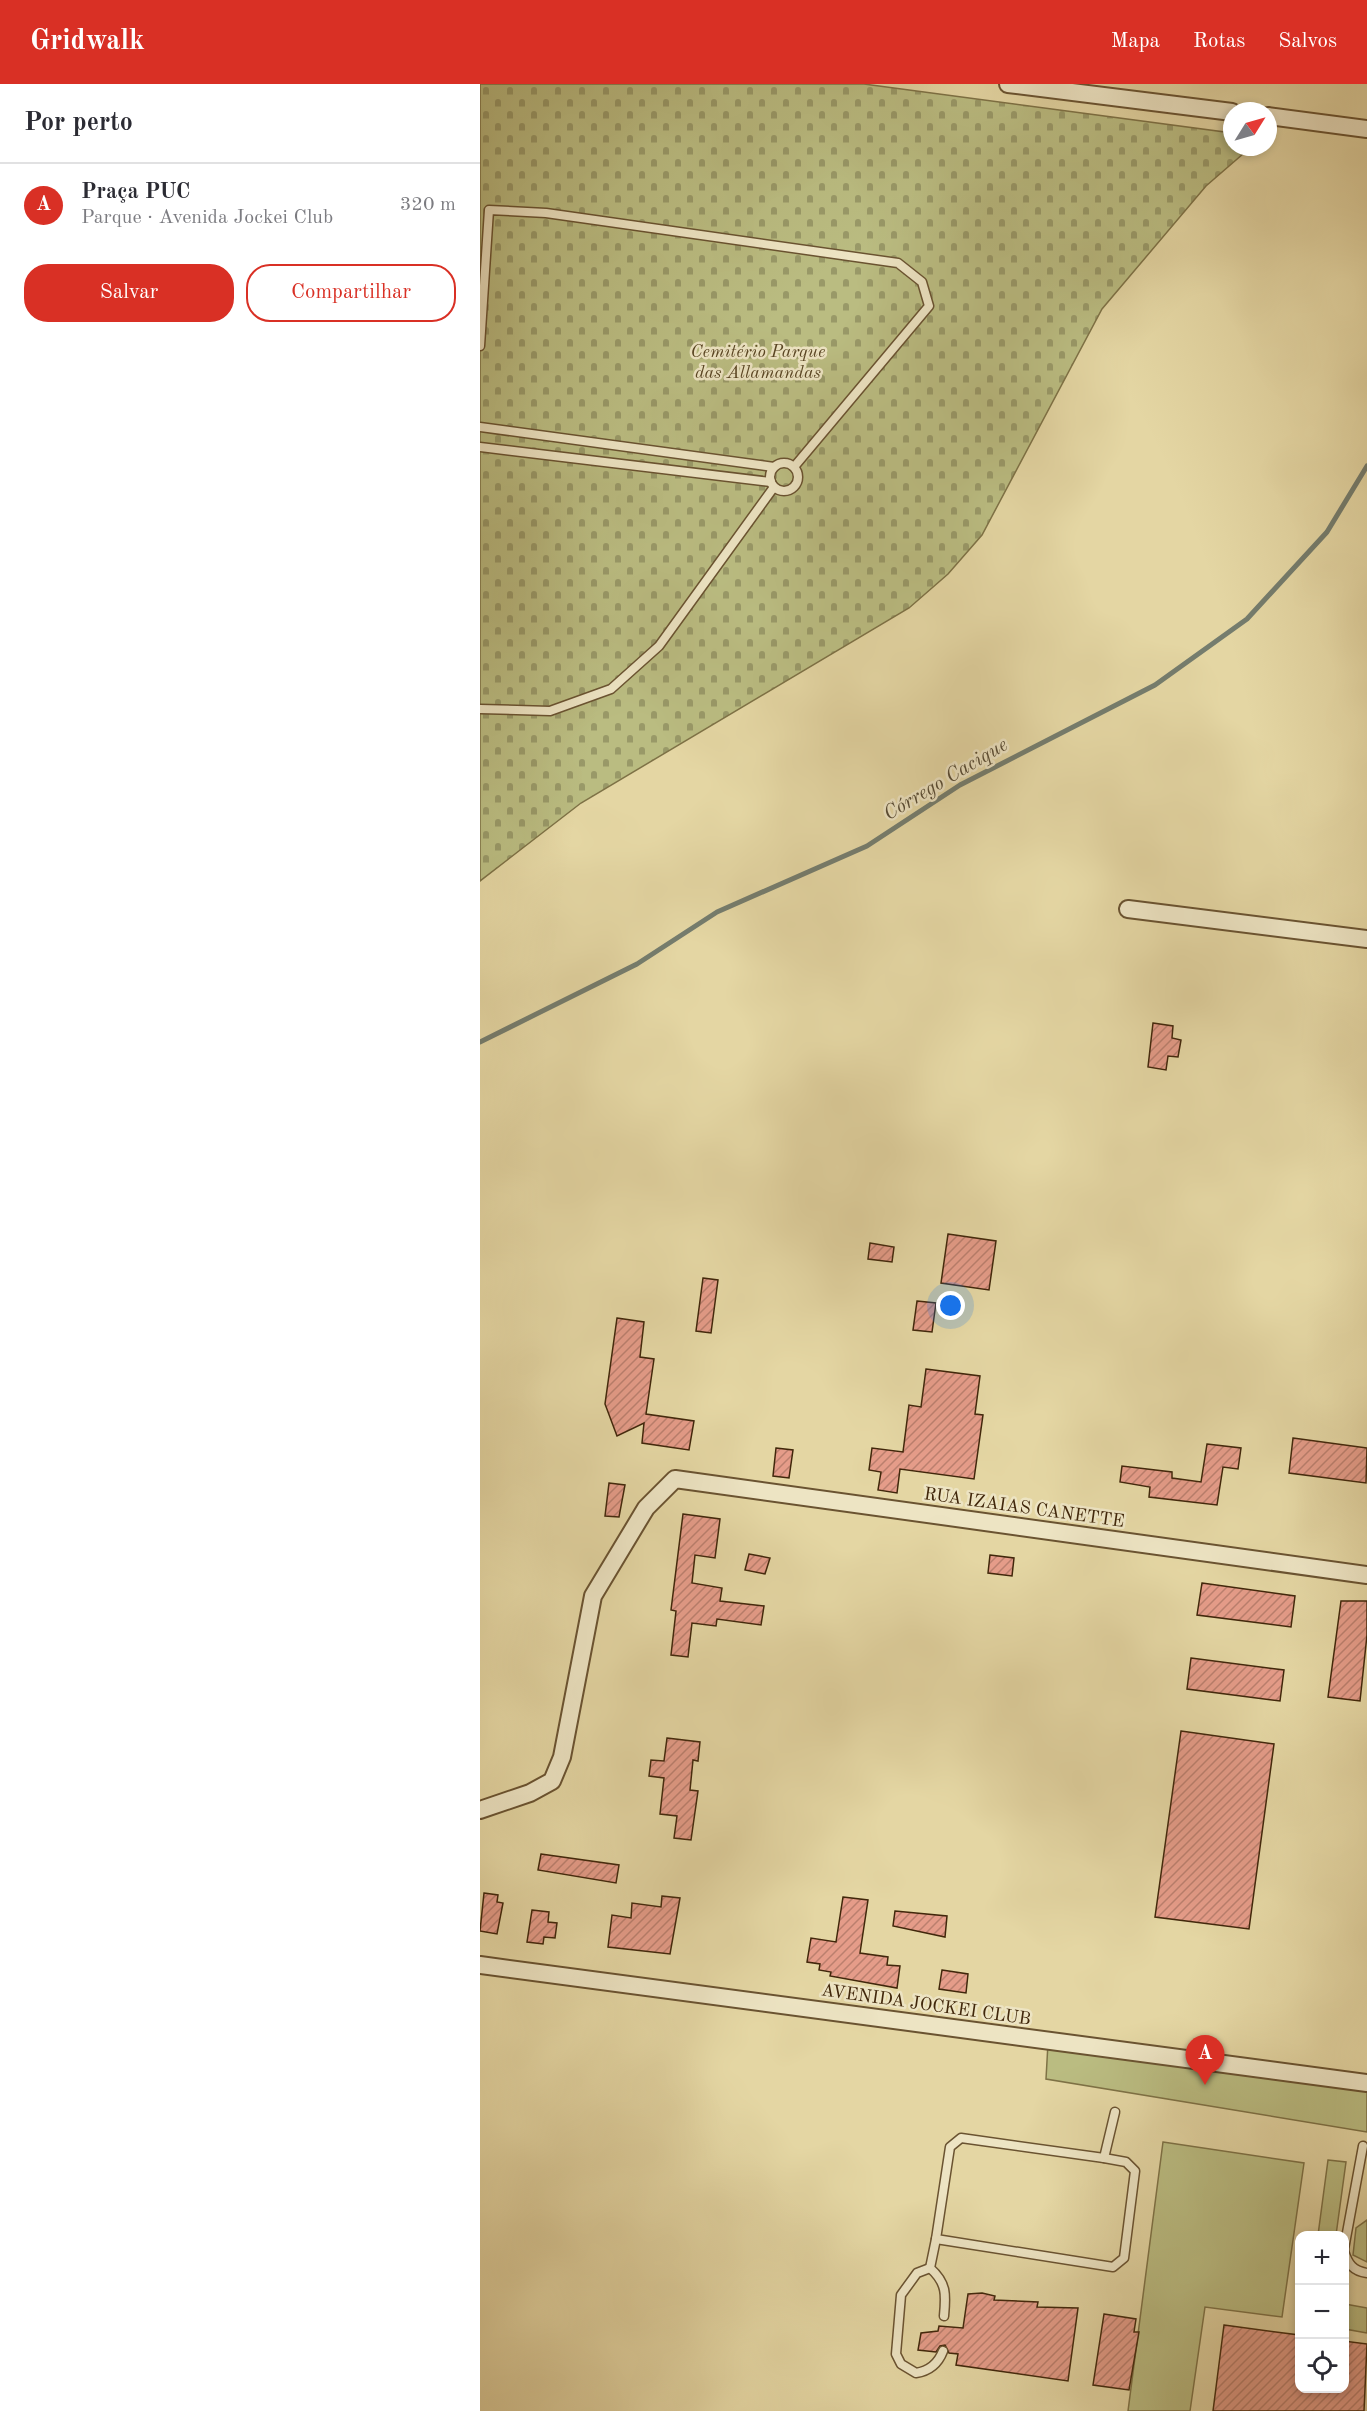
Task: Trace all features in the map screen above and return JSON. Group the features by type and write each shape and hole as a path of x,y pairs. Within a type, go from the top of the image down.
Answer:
{"street":[{"path":"1008,84 1057,87 1223,111"},
{"path":"1277,118 1367,129"},
{"path":"1128,909 1367,939"},
{"name":"RUA IZAIAS CANETTE","path":"480,1810 530,1793 552,1781 562,1757 593,1596 646,1509 675,1479 1367,1575"},
{"name":"AVENIDA JOCKEI CLUB","path":"480,1965 1367,2083"}],"lane":[{"path":"480,346 489,210 546,213 898,263 922,282 929,306 794,467"},
{"path":"480,427 774,467 784,463 794,467 798,477 794,487 784,491 773,485 480,447"},
{"path":"480,709 550,711 612,689 659,646 773,485 771,471 774,467"},
{"path":"1104,2158 1115,2112"},
{"path":"930,2268 950,2147 954,2141 962,2138 1104,2158 1126,2162 1135,2170 1124,2258 1113,2267 936,2239"},
{"path":"1348,2231 1364,2146"},
{"path":"1349,2264 1358,2272 1367,2273"},
{"path":"930,2268 944,2284 947,2294 944,2316"},
{"path":"930,2268 917,2273 901,2295 896,2354 901,2364 916,2373 923,2372 939,2362 943,2352"}],"green space":[{"name":"Cemitério Parque das Allamandas","path":"480,84 864,84 1223,132 1223,156 1241,156 1206,186 1102,309 982,535 948,574 909,608 581,803 480,881"},
{"path":"1048,2043 1367,2091 1367,2132 1046,2079"},
{"path":"1163,2142 1304,2163 1282,2317 1205,2307 1190,2411 1128,2411"},
{"path":"1328,2160 1346,2162 1337,2231 1319,2231"},
{"path":"1367,2220 1367,2262 1353,2255 1356,2228"},
{"path":"1349,2305 1367,2308 1367,2333 1349,2330"}],"building":[{"path":"1153,1023 1173,1026 1172,1038 1181,1040 1178,1057 1168,1056 1166,1070 1148,1067"},
{"path":"948,1234 996,1241 989,1290 941,1283"},
{"path":"870,1243 894,1247 892,1262 868,1259"},
{"path":"703,1278 718,1280 711,1333 696,1331"},
{"path":"917,1301 936,1303 932,1332 913,1330"},
{"path":"617,1318 644,1322 640,1357 654,1359 646,1414 694,1421 689,1450 642,1443 644,1423 617,1436 605,1404"},
{"path":"926,1369 980,1376 975,1414 983,1415 974,1479 900,1469 897,1493 878,1490 881,1472 869,1470 872,1448 903,1452 909,1405 921,1407"},
{"path":"1293,1438 1367,1448 1366,1483 1289,1473"},
{"path":"1207,1444 1241,1448 1238,1469 1223,1467 1217,1505 1149,1497 1150,1487 1120,1482 1122,1466 1172,1472 1172,1478 1201,1482"},
{"path":"776,1448 793,1450 789,1478 773,1476"},
{"path":"609,1483 625,1485 619,1517 605,1516"},
{"path":"683,1514 720,1519 715,1558 695,1555 692,1583 722,1588 720,1601 764,1606 761,1625 717,1619 716,1626 692,1623 688,1657 671,1655 676,1611 671,1610"},
{"path":"749,1554 770,1558 765,1574 745,1570"},
{"path":"990,1555 1014,1558 1012,1576 988,1573"},
{"path":"1202,1583 1295,1596 1291,1627 1197,1615"},
{"path":"1341,1601 1367,1601 1367,1635 1360,1701 1328,1697"},
{"path":"1191,1658 1284,1670 1280,1701 1187,1689"},
{"path":"1181,1731 1274,1744 1249,1929 1155,1917"},
{"path":"667,1738 700,1742 698,1761 693,1760 690,1790 698,1791 691,1840 674,1838 677,1816 660,1814 664,1778 649,1776 651,1760 664,1761"},
{"path":"541,1854 619,1865 616,1883 538,1870"},
{"path":"484,1893 498,1895 497,1902 503,1903 497,1934 480,1931"},
{"path":"662,1896 680,1898 670,1954 608,1947 612,1915 631,1918 632,1903 661,1907"},
{"path":"843,1897 868,1900 860,1953 888,1957 887,1965 900,1966 897,1988 830,1976 831,1972 819,1970 820,1964 807,1962 811,1938 836,1942"},
{"path":"532,1910 549,1912 548,1922 557,1923 555,1938 544,1937 543,1944 527,1942"},
{"path":"895,1911 947,1916 945,1937 893,1926"},
{"path":"942,1970 968,1974 966,1993 939,1989"},
{"path":"982,2293 995,2296 994,2300 1038,2302 1037,2307 1078,2308 1068,2381 956,2365 958,2354 949,2353 945,2345 940,2346 936,2352 918,2350 921,2333 938,2331 939,2326 963,2328 968,2294"},
{"path":"1104,2314 1136,2319 1134,2332 1139,2332 1129,2390 1093,2385"},
{"path":"1224,2325 1295,2334 1295,2393 1349,2393 1349,2342 1367,2344 1364,2411 1213,2411"}],"waterway":[{"name":"Córrego Cacique","path":"480,1042 637,964 717,912 867,846 960,785 1155,685 1247,619 1327,532 1367,466"}],"place":[{"name":"Praça PUC","path":"1205,2085"}]}
